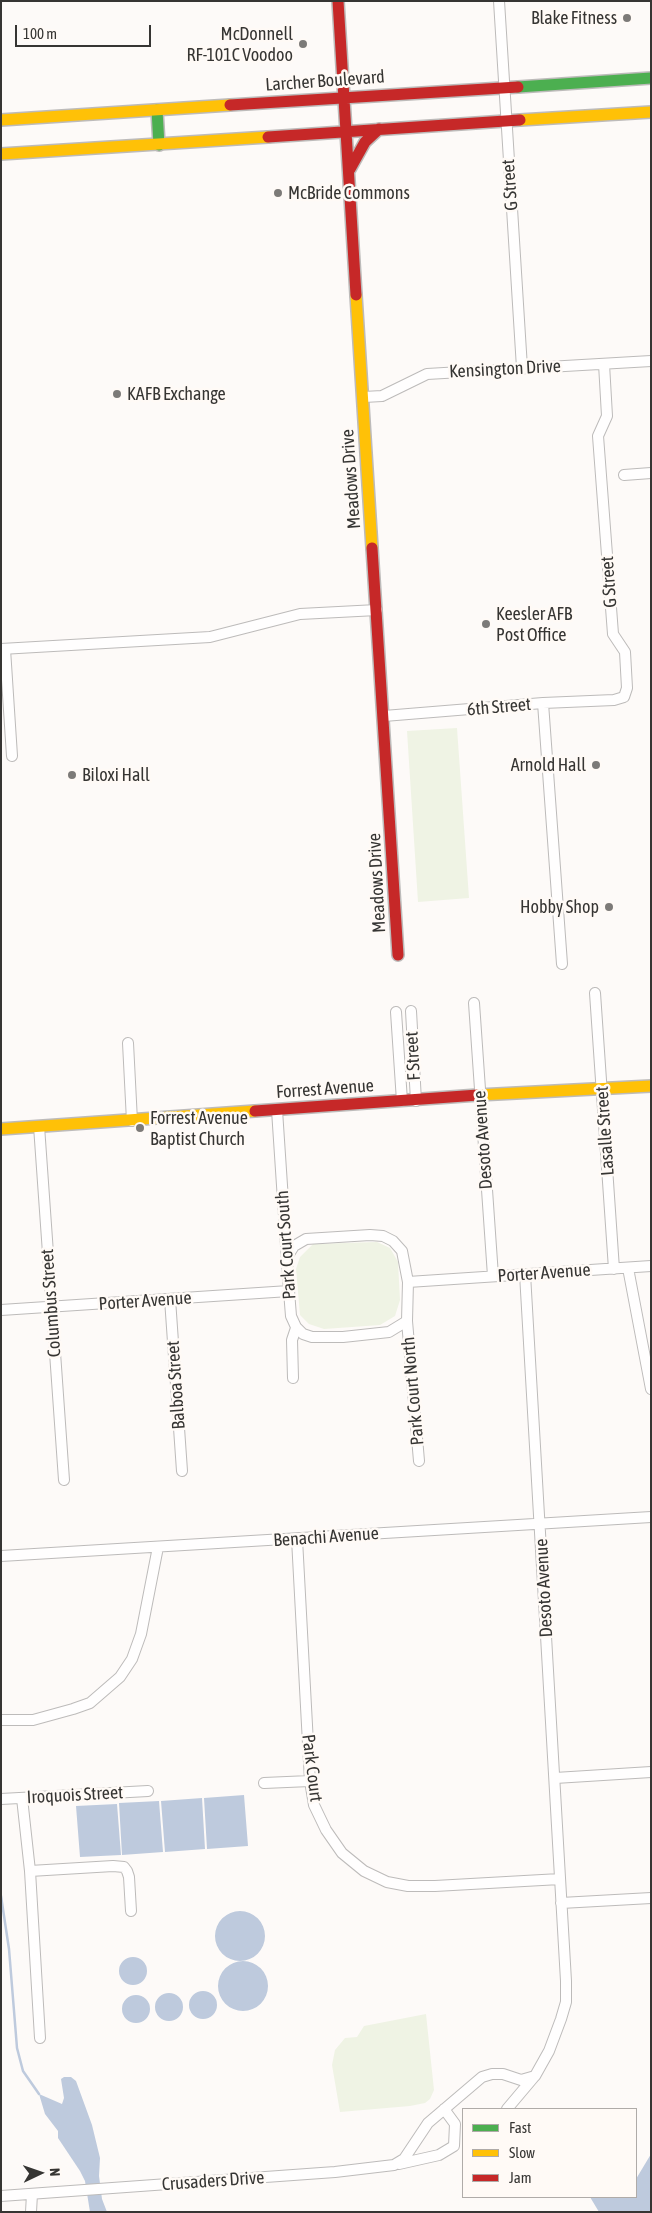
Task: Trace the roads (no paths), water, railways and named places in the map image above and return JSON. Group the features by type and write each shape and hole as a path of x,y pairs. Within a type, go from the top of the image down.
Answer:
{"street":[{"name":"Meadows Drive","path":"338,1 398,954"},
{"name":"G Street","path":"499,1 522,368"},
{"name":"Larcher Boulevard","path":"1,120 651,78"},
{"path":"157,110 159,145"},
{"path":"1,154 651,112"},
{"path":"349,170 364,142 379,129"},
{"name":"Kensington Drive","path":"364,397 382,396 427,374 651,361"},
{"name":"G Street","path":"604,364 607,416 598,436 613,634 625,652 627,688 624,697 614,700"},
{"path":"624,475 651,473"},
{"path":"12,756 3,649 210,637 300,614 377,610"},
{"name":"6th Street","path":"384,716 543,703 614,700"},
{"path":"543,703 562,964"},
{"name":"Lasalle Street","path":"595,993 614,1268"},
{"name":"Desoto Avenue","path":"474,1003 493,1276"},
{"name":"F Street","path":"411,1011 416,1101"},
{"name":"F Street","path":"396,1012 402,1101"},
{"path":"128,1043 132,1121"},
{"name":"Forrest Avenue","path":"1,1129 651,1086"},
{"name":"Park Court South","path":"277,1110 291,1316 296,1328 292,1340 293,1378"},
{"name":"Columbus Street","path":"40,1126 64,1480"},
{"name":"Park Court North","path":"286,1257 294,1246 306,1239 383,1236 393,1241 402,1251 408,1282 407,1321 419,1462"},
{"name":"Porter Avenue","path":"408,1282 651,1266"},
{"path":"628,1268 651,1389"},
{"name":"Desoto Avenue","path":"524,1274 561,1903"},
{"name":"Porter Avenue","path":"1,1310 289,1290"},
{"name":"Balboa Street","path":"170,1299 182,1471"},
{"name":"Park Court North","path":"296,1328 303,1334 312,1337 343,1338 389,1332 407,1321"},
{"name":"Benachi Avenue","path":"1,1556 651,1517"},
{"name":"Park Court","path":"297,1538 310,1781 314,1804 326,1830 342,1853 364,1871 387,1882 435,1886 560,1879"},
{"path":"1,1720 33,1720 73,1709 90,1702 120,1677 132,1659 141,1634 158,1547"},
{"path":"555,1778 651,1772"},
{"path":"264,1783 310,1781"},
{"name":"Iroquois Street","path":"1,1799 148,1791"},
{"path":"22,1798 30,1871 40,2038"},
{"path":"30,1871 124,1867 128,1871 129,1877 131,1912"},
{"path":"508,2108 535,2076 549,2051 566,2002 561,1903 651,1898"},
{"path":"394,2165 404,2159 420,2132 482,2078 492,2074 503,2074 521,2080 535,2076"},
{"path":"444,2110 459,2124"},
{"name":"Crusaders Drive","path":"1,2196 335,2172 394,2165 439,2155 450,2149 456,2140 459,2124"},
{"path":"31,2212 32,2194"}],"water":[{"path":"244,1795 248,1846 207,1849 204,1798"},
{"path":"202,1798 205,1849 165,1852 161,1801"},
{"path":"159,1801 163,1852 122,1855 119,1803"},
{"path":"117,1804 121,1855 80,1857 76,1806"},
{"path":"235,1911 245,1911 258,1918 265,1931 265,1941 258,1954 245,1961 235,1961 226,1957 219,1950 215,1941 215,1931 219,1922 226,1915"},
{"path":"133,1957 143,1961 147,1971 143,1981 133,1985 123,1981 119,1971 123,1961"},
{"path":"238,1961 248,1961 261,1968 268,1981 268,1991 261,2004 248,2011 238,2011 229,2007 222,2000 218,1991 218,1981 222,1972 229,1965"},
{"path":"203,1991 213,1995 217,2005 213,2015 203,2019 193,2015 189,2005 193,1995"},
{"path":"169,1993 179,1997 183,2007 179,2017 169,2021 159,2017 155,2007 159,1997"},
{"path":"136,1995 146,1999 150,2009 146,2019 136,2023 126,2019 122,2009 126,1999"},
{"path":"71,2077 76,2081 92,2125 100,2158 99,2176 102,2199 107,2212 90,2212 85,2181 58,2138 58,2131 45,2114 39,2094 62,2104 64,2098 61,2079"},
{"path":"651,2154 651,2212 599,2212 591,2198 637,2198 637,2177"}],"waterway":[{"path":"1,1896 9,1949 17,2048 23,2071 39,2094"}],"place":[{"name":"Blake Fitness","path":"627,18"},
{"name":"McDonnell RF-101C Voodoo","path":"303,44"},
{"name":"McBride Commons","path":"278,193"},
{"name":"KAFB Exchange","path":"117,394"},
{"name":"Keesler AFB Post Office","path":"486,624"},
{"name":"Arnold Hall","path":"596,765"},
{"name":"Biloxi Hall","path":"72,775"},
{"name":"Hobby Shop","path":"609,907"},
{"name":"Forrest Avenue Baptist Church","path":"140,1128"}]}
